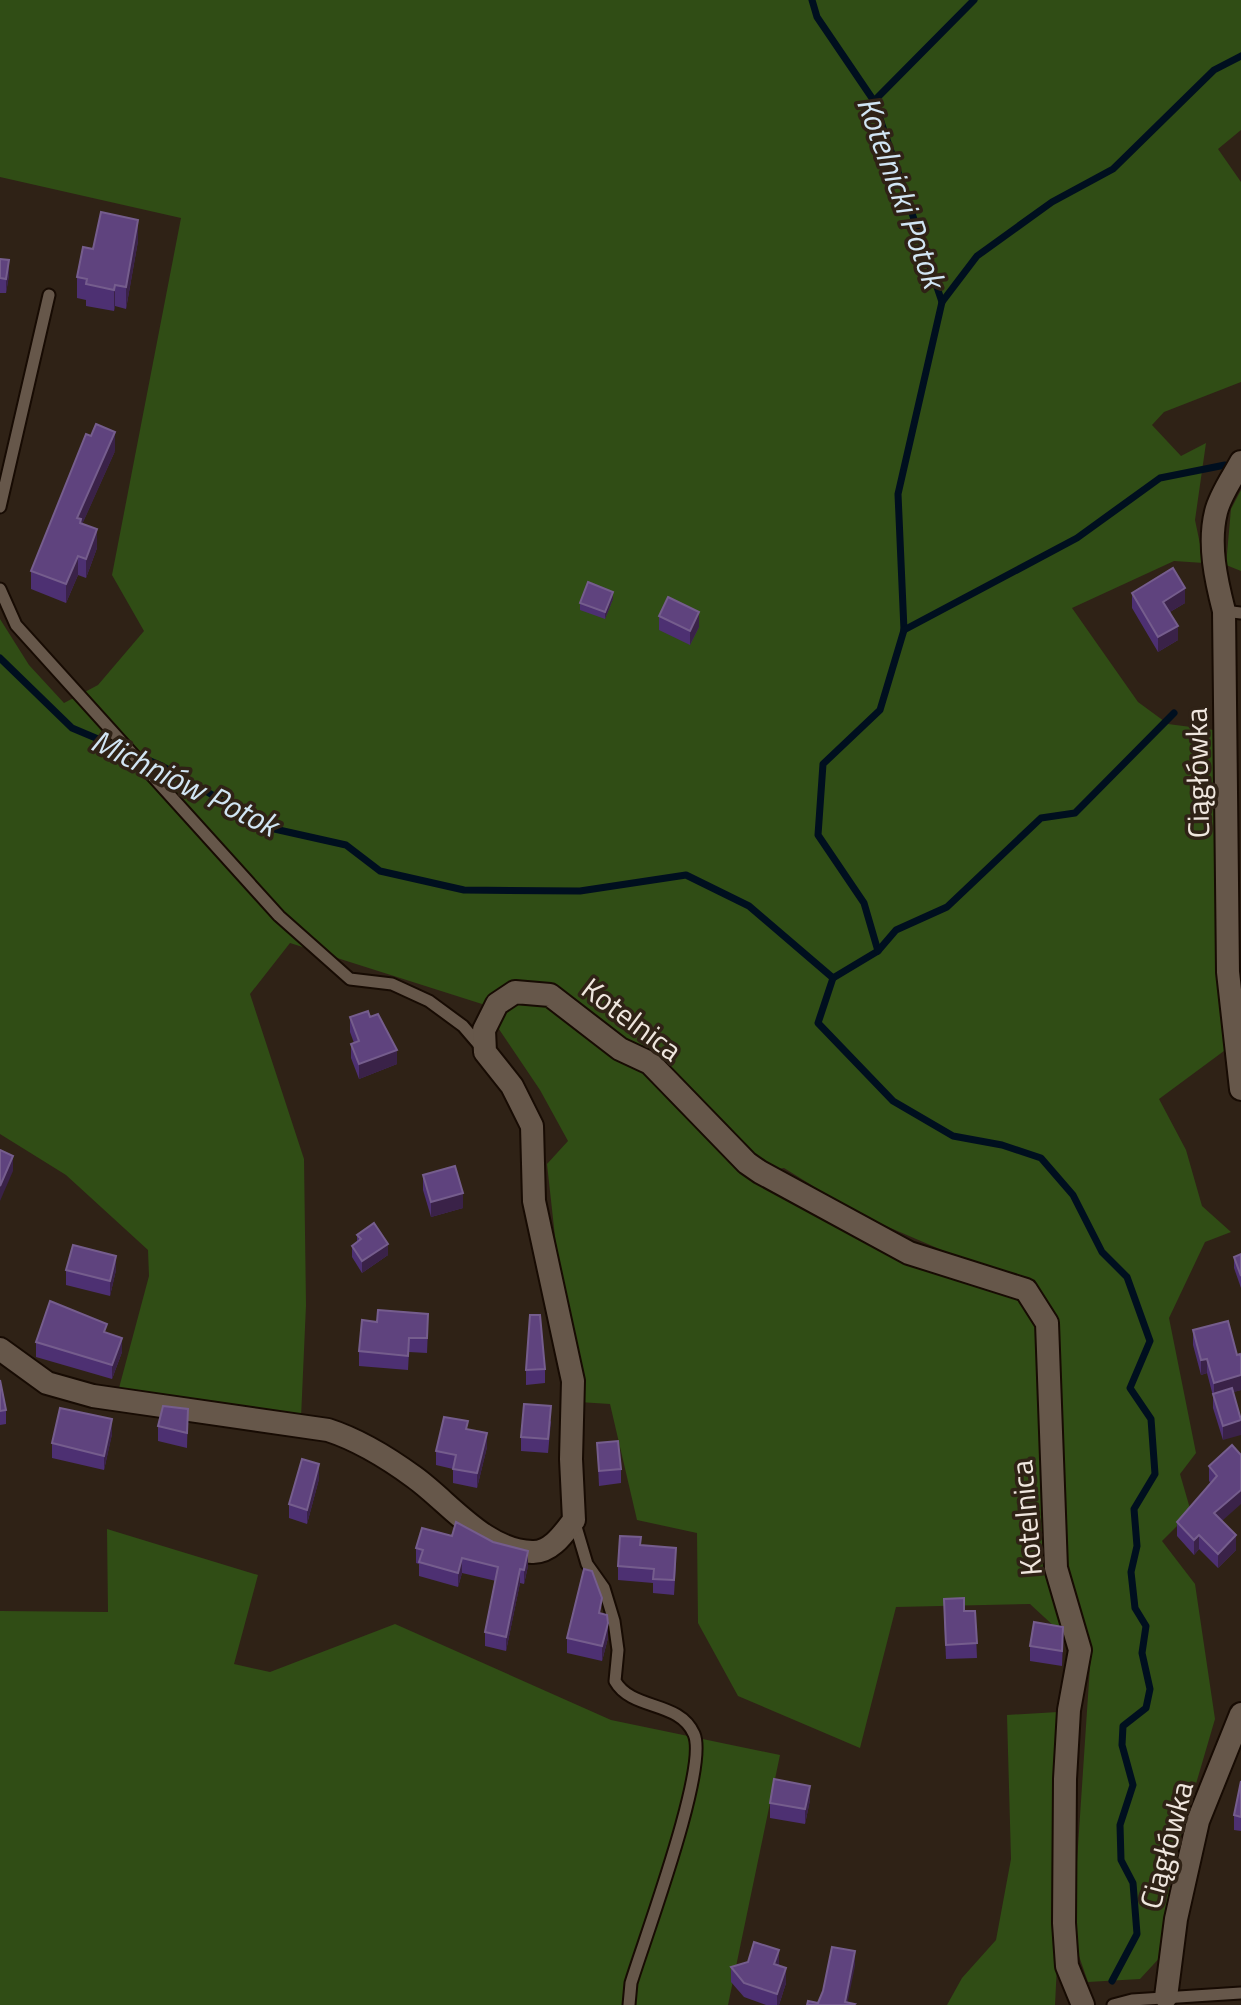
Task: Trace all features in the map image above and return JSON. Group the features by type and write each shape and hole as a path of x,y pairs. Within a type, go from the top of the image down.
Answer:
{"street":[{"name":"Ciągłówka","path":"1241,462 1216,511 1216,579 1232,612 1235,903 1228,972 1241,1089"},
{"name":"Kotelnica","path":"485,1052 484,1030 497,1004 515,992 550,995 620,1049 650,1063 747,1163 909,1253 1026,1290 1047,1323 1056,1568 1080,1650 1069,1710 1064,1923 1067,1966 1083,2005"},
{"path":"0,1349 47,1383 93,1396 328,1430 349,1437 415,1478 484,1534 514,1548 541,1551 552,1545 574,1520 571,1459 573,1381 534,1201 532,1126 512,1086 485,1052"},
{"name":"Ciągłówka","path":"1166,1997 1176,1919 1198,1821 1241,1714"}],"lane":[{"path":"0,507 49,295"},
{"path":"0,589 16,625 279,916 350,979 392,984 429,1001 463,1026 485,1052"},
{"path":"574,1520 584,1555 604,1588 614,1621 618,1650 615,1681 628,1697 655,1704 676,1715 694,1733 696,1743 692,1786 631,1983 629,2005"},
{"path":"1113,2005 1166,1997 1241,1993"}],"green space":[{"path":"0,0 1241,0 1241,130 1218,149 1241,182 1241,382 1164,412 1152,425 1181,456 1206,443 1195,520 1204,563 1174,561 1072,608 1138,702 1168,724 1214,730 1228,1048 1159,1099 1186,1150 1202,1206 1231,1232 1205,1242 1169,1318 1196,1453 1180,1474 1191,1512 1162,1541 1195,1584 1215,1719 1174,1859 1165,1952 1140,1979 1088,1982 1072,1936 1091,1651 1067,1571 1047,1299 1027,1279 951,1254 858,1214 784,1168 761,1172 1014,1295 1040,1334 1070,1641 1030,1604 896,1607 860,1748 738,1696 698,1623 697,1533 637,1520 610,1404 579,1402 559,1273 547,1164 568,1141 540,1090 482,1004 290,943 250,994 304,1159 306,1305 301,1418 119,1388 149,1276 148,1250 66,1175 0,1134 0,619 29,665 64,703 98,685 144,631 112,575 181,218 0,177"},
{"path":"1241,490 1241,571 1226,565 1231,509"},
{"path":"107,1529 258,1575 234,1664 270,1672 395,1624 611,1720 780,1755 728,2005 0,2005 0,1611 108,1612"},
{"path":"1058,1712 1061,1886 1055,2005 947,2005 962,1978 996,1940 1011,1859 1007,1715"}],"building":[{"path":"101,212 138,220 126,287 115,285 114,290 86,284 87,279 77,277 83,247 93,249"},
{"path":"0,259 9,260 6,279 0,278"},
{"path":"96,424 115,432 77,518 81,519 80,523 97,529 86,559 78,556 66,584 31,571 86,434 91,436"},
{"path":"1173,568 1185,588 1163,602 1178,626 1158,637 1132,593"},
{"path":"588,582 613,592 605,612 580,603"},
{"path":"668,597 699,612 690,631 659,616"},
{"path":"368,1011 370,1017 378,1014 397,1050 359,1064 351,1044 359,1041 350,1017"},
{"path":"0,1150 13,1156 0,1186"},
{"path":"455,1166 463,1193 431,1202 423,1175"},
{"path":"374,1223 388,1244 362,1261 352,1246 361,1239 357,1235"},
{"path":"73,1245 116,1256 110,1281 66,1270"},
{"path":"1241,1254 1241,1276 1234,1257"},
{"path":"50,1301 107,1324 104,1332 122,1338 112,1365 36,1342"},
{"path":"378,1310 428,1314 427,1338 409,1338 408,1356 359,1351 362,1320 377,1322"},
{"path":"530,1315 540,1315 545,1369 526,1370"},
{"path":"1228,1321 1237,1355 1241,1357 1241,1375 1214,1383 1207,1359 1201,1360 1193,1330"},
{"path":"0,1380 6,1410 0,1411"},
{"path":"1232,1388 1241,1420 1223,1426 1213,1394"},
{"path":"524,1404 551,1406 548,1439 521,1437"},
{"path":"163,1406 188,1409 187,1433 158,1426"},
{"path":"60,1408 112,1419 104,1456 52,1443"},
{"path":"444,1417 468,1421 466,1429 487,1433 477,1473 453,1469 456,1455 436,1451"},
{"path":"618,1441 621,1469 599,1471 597,1443"},
{"path":"1232,1445 1241,1455 1241,1490 1214,1513 1236,1535 1218,1554 1199,1535 1194,1540 1177,1522 1217,1476 1209,1466"},
{"path":"302,1459 319,1464 307,1510 289,1504"},
{"path":"456,1522 493,1542 528,1551 524,1570 520,1569 506,1637 485,1632 498,1567 462,1558 458,1573 419,1562 423,1550 416,1548 422,1528 452,1536"},
{"path":"620,1536 641,1537 640,1545 676,1548 674,1580 653,1579 654,1569 618,1566"},
{"path":"584,1569 592,1571 602,1598 599,1613 607,1615 602,1646 567,1638"},
{"path":"964,1598 964,1611 975,1611 977,1643 946,1645 944,1599"},
{"path":"1034,1622 1063,1627 1062,1651 1030,1646"},
{"path":"774,1779 810,1786 805,1809 770,1803"},
{"path":"1241,1781 1241,1817 1234,1815"},
{"path":"754,1942 779,1950 774,1964 786,1968 777,1994 744,1983 731,1967 748,1962"},
{"path":"832,1947 855,1951 845,2002 855,2004 807,2005 808,2001 818,2003"}],"waterway":[{"name":"Kotelnicki Potok","path":"812,0 817,17 874,101 942,302 898,494 904,630 880,710 823,764 818,835 864,903 878,951 833,978 818,1023 893,1101 953,1136 1002,1145 1041,1158 1073,1195 1102,1252 1127,1277 1150,1341 1130,1388 1151,1419 1155,1474 1134,1509 1137,1546 1131,1572 1135,1608 1146,1626 1142,1653 1150,1689 1146,1708 1123,1726 1122,1745 1133,1785 1120,1825 1121,1860 1133,1883 1137,1934 1112,1981"},
{"path":"874,101 974,0"},
{"path":"942,302 977,256 1052,202 1113,169 1214,70 1241,56"},
{"path":"904,630 1077,538 1160,478 1225,465"},
{"name":"Michniów Potok","path":"0,658 72,728 162,766 270,828 346,845 380,871 464,890 580,891 686,875 749,906 833,978"},
{"path":"878,951 896,930 947,907 1041,818 1075,813 1174,713"}]}
